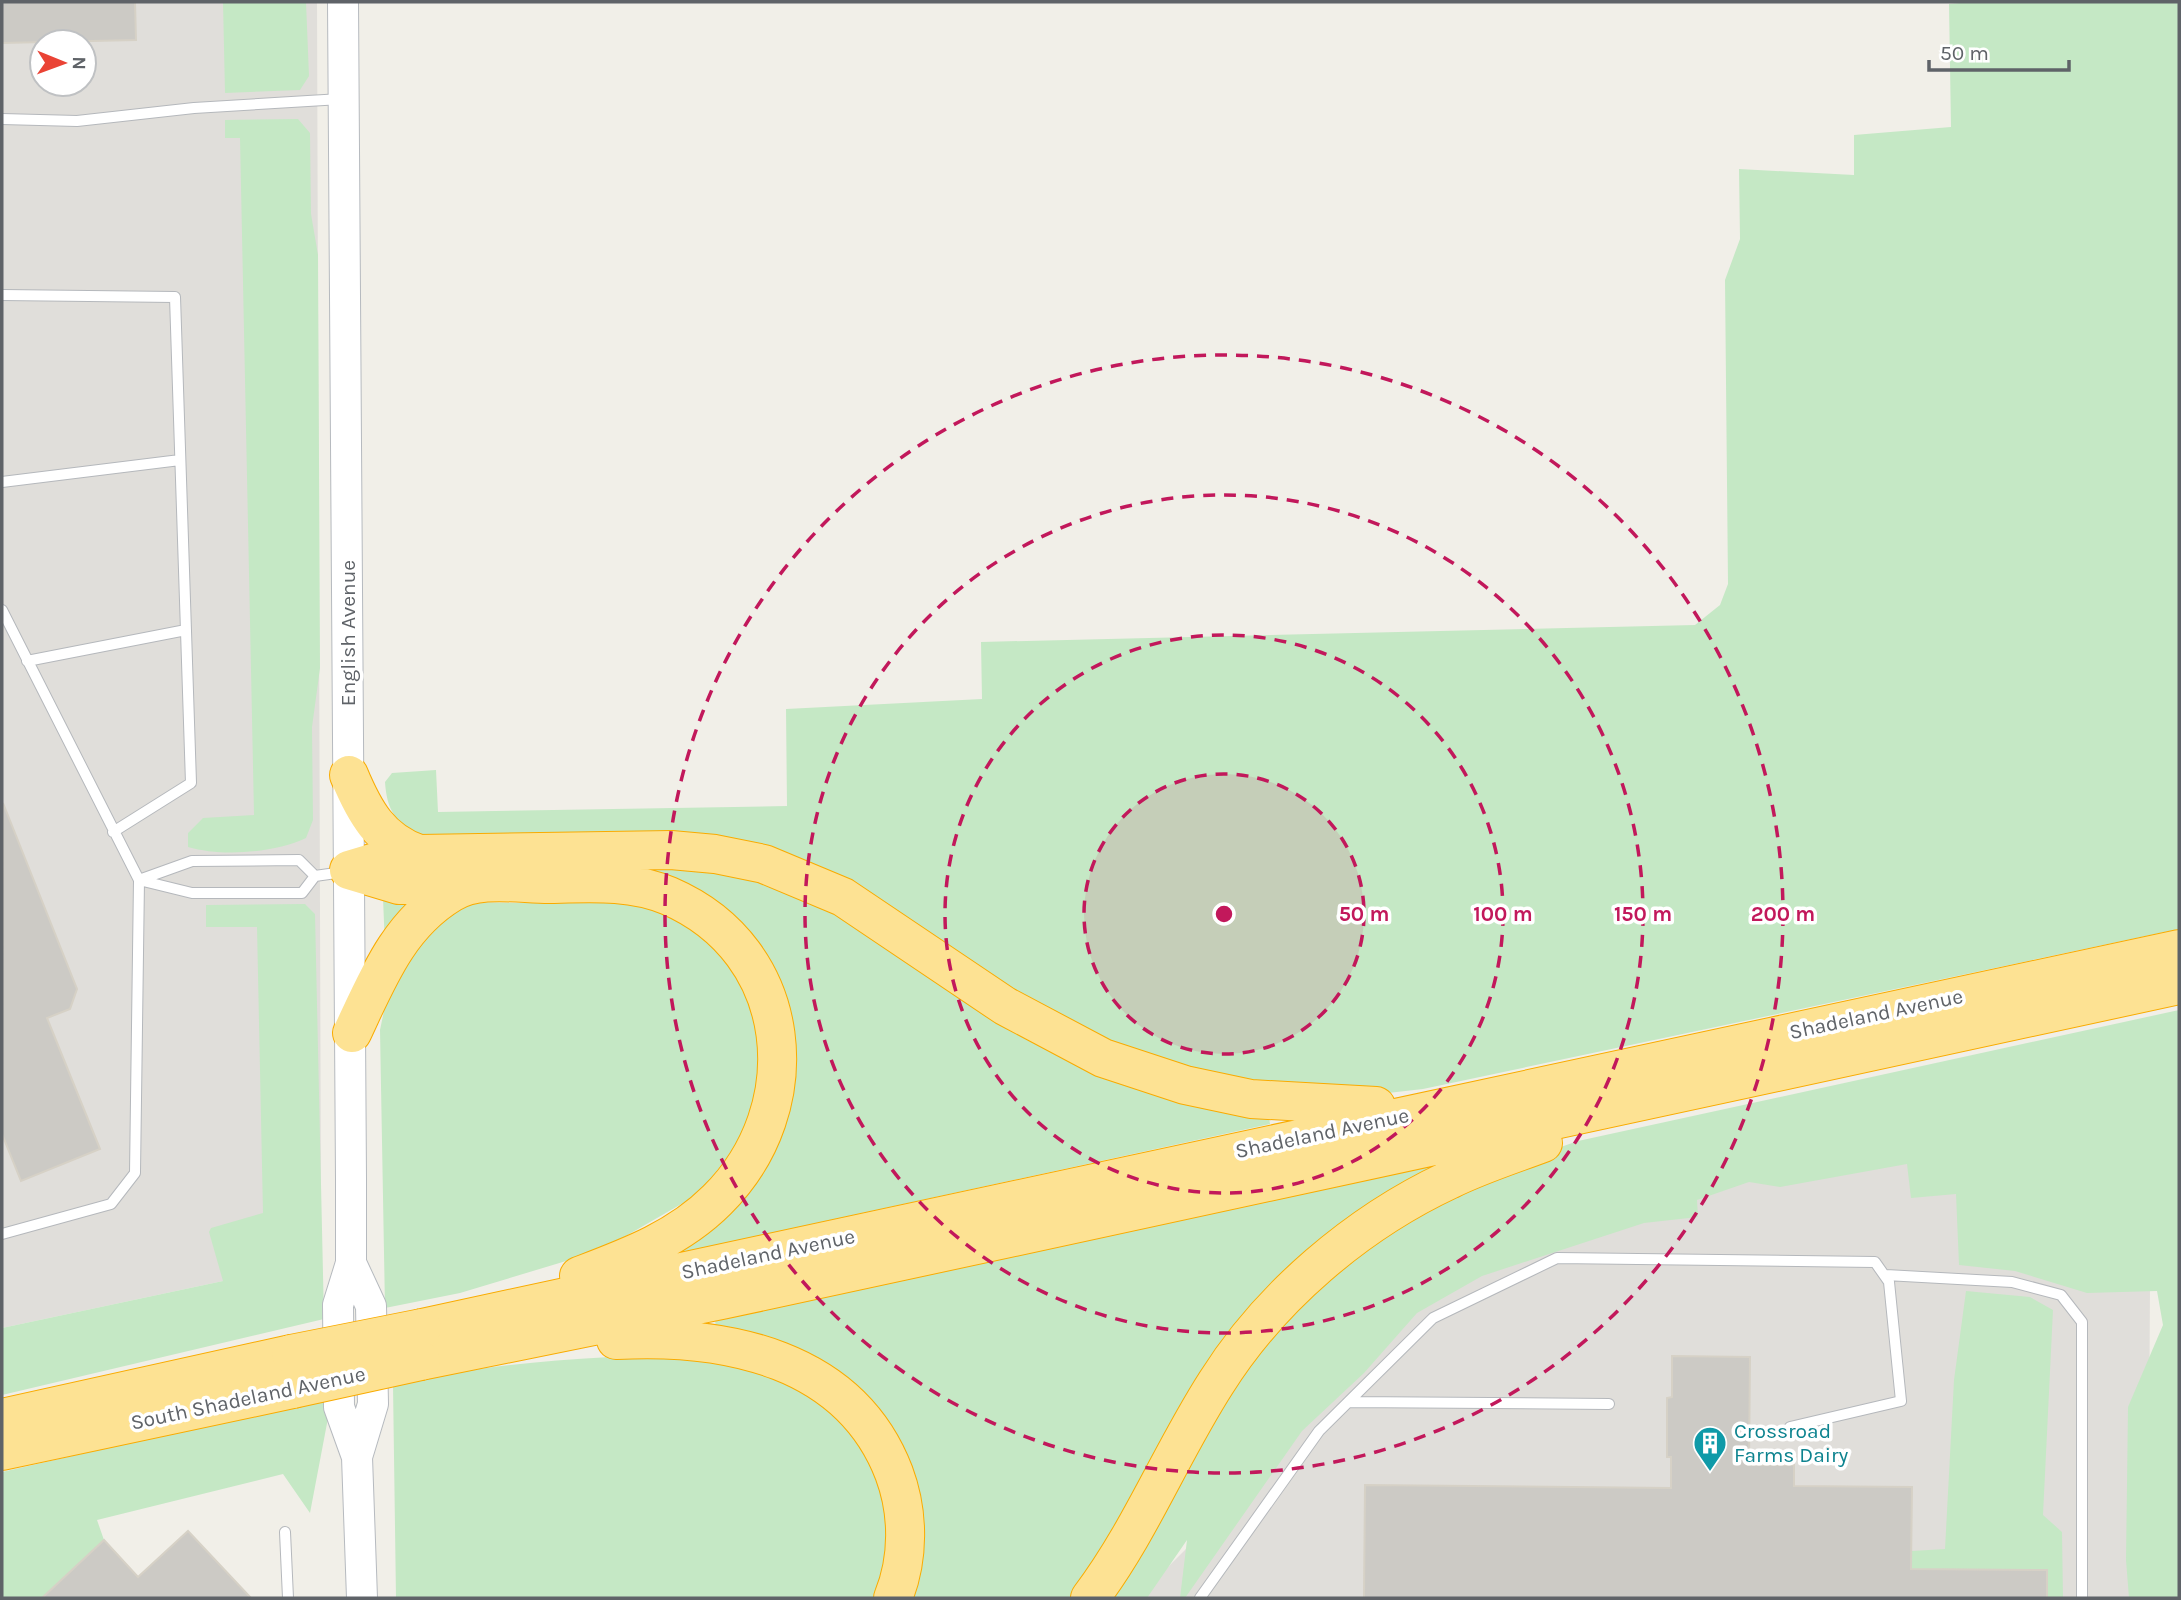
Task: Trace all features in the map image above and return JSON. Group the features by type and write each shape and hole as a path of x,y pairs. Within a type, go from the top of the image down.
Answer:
{"highway":[{"path":"349,775 370,820 403,849 419,854"},
{"path":"332,873 389,858 419,854 671,849 764,864 843,897 1034,1024 1119,1064 1185,1085 1251,1099 1427,1111"},
{"path":"332,873 399,885 617,884 667,895 697,911 718,927 747,959 771,1015 779,1060 771,1114 757,1149 733,1182 697,1218 666,1240 635,1255 465,1320"},
{"path":"352,1033 396,944 432,906 469,884"},
{"name":"Shadeland Avenue","path":"465,1320 2179,949"},
{"name":"Shadeland Avenue","path":"495,1347 2179,985"},
{"path":"1090,1598 1115,1561 1217,1381 1265,1320 1326,1260 1393,1212 1449,1180 1674,1094"},
{"name":"South Shadeland Avenue","path":"421,1345 465,1320"},
{"path":"495,1347 662,1338 755,1351 809,1373 834,1390 865,1421 884,1450 897,1480 903,1506 905,1542 903,1567 893,1598"},
{"name":"South Shadeland Avenue","path":"2,1418 292,1372 421,1345 495,1347"},
{"name":"South Shadeland Avenue","path":"2,1451 292,1372"}],"street":[{"name":"English Avenue","path":"343,2 349,775 332,873 352,1033 351,1264 371,1306 373,1404 356,1457 362,1598"}],"lane":[{"path":"2,119 77,121 194,108 344,98"},
{"path":"2,295 175,297 191,783 113,832"},
{"path":"2,482 180,460"},
{"path":"2,610 139,880 135,1173 111,1204 2,1234"},
{"path":"27,661 186,630"},
{"path":"139,880 192,861 299,860 332,873"},
{"path":"139,880 192,893 302,893 332,873"},
{"path":"1200,1598 1319,1431 1433,1318 1557,1258 1875,1262 1886,1275 1891,1293 1901,1401 1790,1427"},
{"path":"1886,1275 2011,1282 2061,1295 2081,1322 2082,1598"},
{"path":"1349,1402 1609,1404"},
{"path":"285,1532 288,1598"}],"shaded area":[{"path":"2,2 317,2 321,1213 287,1215 223,1281 2,1328"},
{"path":"2105,1075 2150,1285 2148,1598 1137,1598 1185,1550 1320,1361 1449,1251"}],"green space":[{"path":"223,2 306,2 309,76 300,90 225,93"},
{"path":"2179,2 2179,929 1423,1089 1379,1094 1268,1091 1117,1051 810,867 419,838 394,814 388,801 385,782 392,773 436,770 438,812 787,806 786,709 982,699 981,642 1695,625 1720,605 1728,584 1725,280 1740,239 1739,169 1854,175 1854,135 1951,127 1949,4"},
{"path":"298,119 310,133 311,214 318,255 320,668 312,727 313,820 306,838 293,843 248,852 216,852 188,847 188,833 203,818 254,815 240,138 225,138 225,120"},
{"path":"599,866 751,870 925,960 1268,1111 1270,1124 666,1256 745,1188 772,981"},
{"path":"427,897 385,947 383,898"},
{"path":"605,899 677,913 739,970 767,1063 743,1136 706,1185 690,1199 612,1244 576,1258 460,1293 385,1308 380,1030 385,1006 411,941 469,902 524,903"},
{"path":"305,904 315,914 324,1319 2,1395 2,1328 223,1281 209,1232 211,1228 263,1213 257,927 206,927 206,905"},
{"path":"2179,1010 2179,1598 2129,1598 2126,1560 2128,1407 2163,1325 2157,1291 2087,1293 2015,1271 1959,1265 1956,1194 1911,1198 1907,1164 1780,1187 1749,1182 1697,1200 1698,1217 1644,1223 1482,1276 1417,1313 1364,1373 1302,1431 1185,1598 1180,1598 1187,1540 1147,1598 1105,1598 1243,1364 1351,1254 1494,1170 1578,1141"},
{"path":"1464,1149 1334,1241 1081,1598 903,1598 902,1461 716,1332 715,1318"},
{"path":"1966,1291 2030,1297 2053,1310 2043,1515 2062,1532 2063,1598 2047,1598 2047,1570 1911,1569 1912,1551 1945,1549 1954,1380"},
{"path":"704,1354 812,1390 862,1440 885,1496 889,1546 878,1598 396,1598 393,1385 470,1370 548,1361"},
{"path":"332,1397 310,1513 283,1474 97,1520 104,1540 42,1598 2,1598 2,1472"}],"building":[{"path":"2,2 135,2 136,40 98,41 98,28 28,28 28,42 2,43"},
{"path":"3,803 77,989 70,1009 47,1018 100,1149 21,1181 2,1134"},
{"name":"Crossroad Farms Dairy","path":"1672,1356 1750,1357 1749,1465 1794,1465 1794,1486 1912,1487 1911,1569 2047,1570 2047,1598 1364,1598 1365,1485 1671,1488 1671,1457 1667,1457 1667,1398 1672,1397"},
{"path":"188,1531 251,1598 42,1598 104,1540 138,1577"}],"place":[{"name":"Crossroad Farms Dairy","path":"1710,1473"}]}
